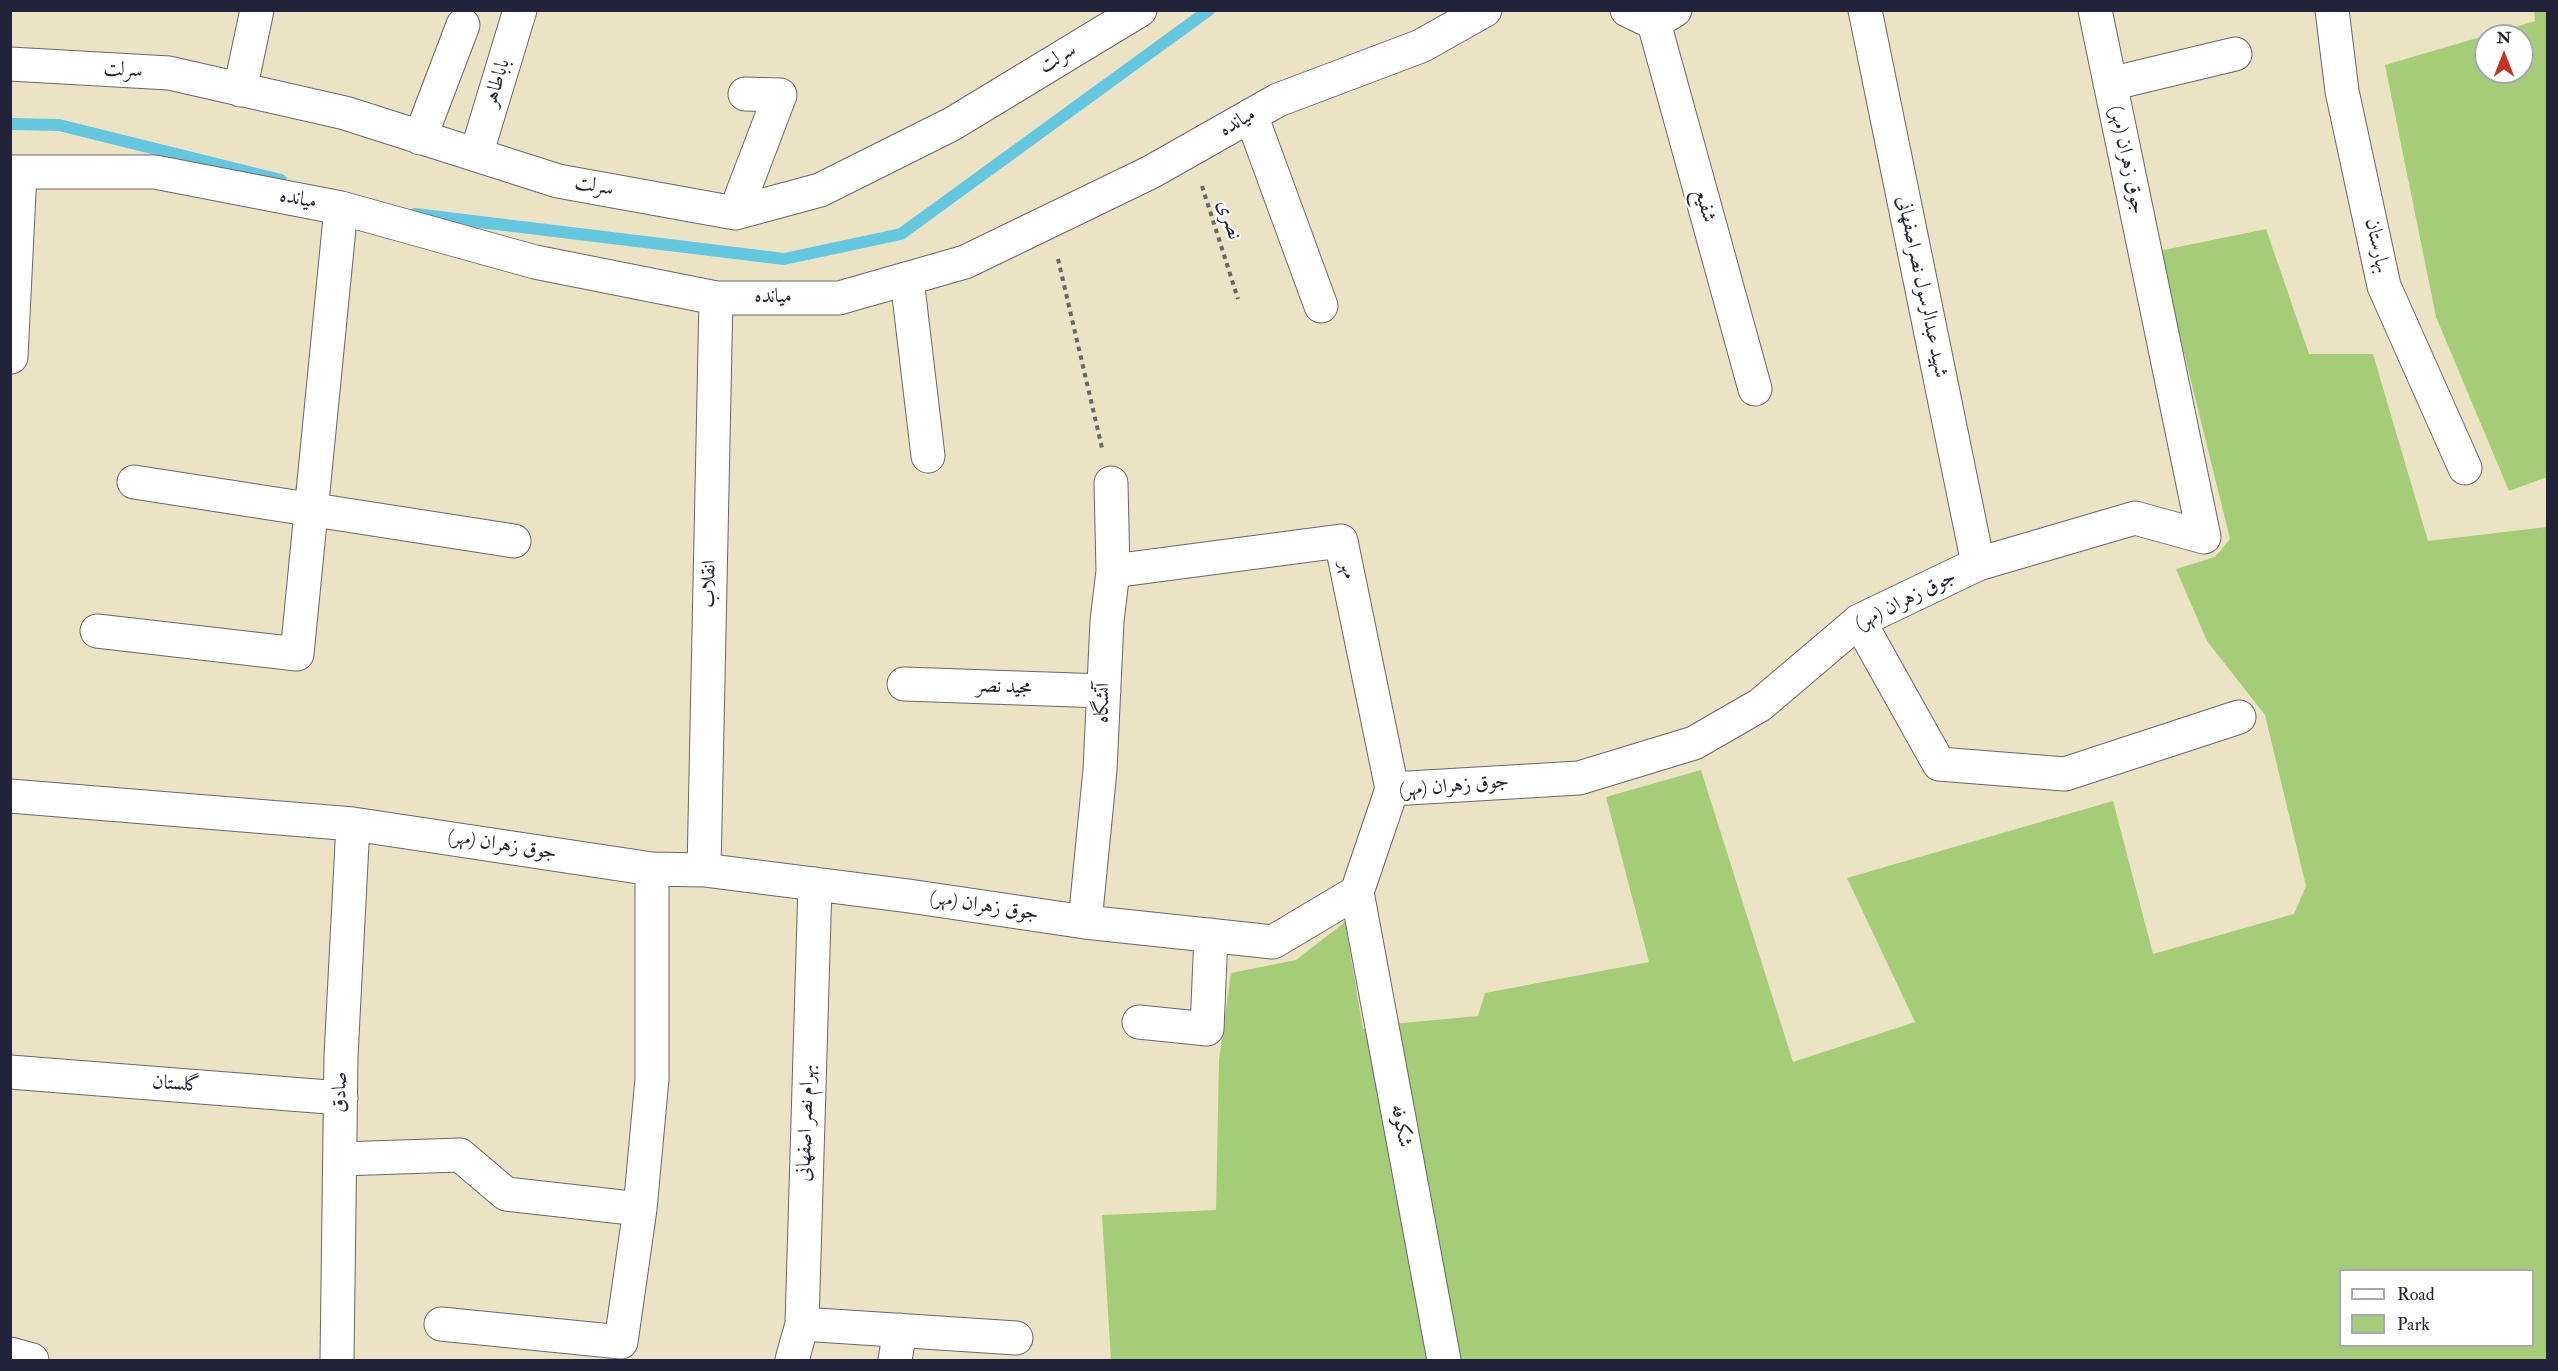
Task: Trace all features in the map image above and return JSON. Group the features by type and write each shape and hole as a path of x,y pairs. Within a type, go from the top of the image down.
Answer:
{"street":[{"path":"240,90 257,10"},
{"name":"باباطاهر","path":"476,155 520,10"},
{"name":"سرلت","path":"10,64 169,73 345,113 558,181 735,213 820,190 952,124 1107,19 1140,10"},
{"name":"میانده","path":"15,172 155,172 341,208 536,262 716,298 839,298 965,262 1151,172 1278,100 1421,46 1485,10"},
{"name":"شهید عبدالرسول نصراصفهانی","path":"1864,10 1978,564"},
{"name":"جوق زهران (مهر)","path":"10,796 353,824 652,869 704,870 1085,922 1273,942 1357,892 1392,789 1580,778 1694,743 1760,705 1859,621 1978,564 2135,519 2204,537 2095,10"},
{"name":"بهارستان","path":"2332,10 2342,91 2384,286 2465,468"},
{"name":"شفیع","path":"1652,15 1755,389"},
{"path":"420,138 463,25"},
{"path":"2110,84 2235,54"},
{"path":"735,213 780,95 745,94"},
{"path":"1251,115 1321,306"},
{"path":"11,357 15,172"},
{"path":"97,632 297,654 341,208"},
{"path":"907,279 928,456"},
{"name":"انقلاب","path":"704,870 716,298"},
{"path":"134,482 514,542"},
{"name":"آتشگاه","path":"1085,922 1100,770 1107,621 1113,571 1111,483"},
{"name":"مهر","path":"1113,571 1341,542 1392,789"},
{"path":"1859,621 1939,764 2065,774 2239,717"},
{"name":"مجید نصر","path":"904,684 1104,691"},
{"name":"صادق","path":"338,1360 341,1098 353,824"},
{"path":"441,1324 621,1342 640,1209 652,1079 652,869"},
{"name":"بهرام نصر اصفهانی","path":"792,1360 802,1324 815,884"},
{"name":"شکوفه","path":"1357,892 1444,1360"},
{"path":"1139,1022 1207,1029 1211,935"},
{"name":"گلستان","path":"10,1072 341,1098"},
{"path":"340,1159 460,1155 506,1194 640,1209"},
{"path":"802,1324 897,1345 1016,1338"},
{"path":"10,1354 32,1360"}],"path":[{"name":"نصری","path":"1190,150 1238,299"},
{"path":"1049,222 1111,483"}],"green space":[{"path":"2534,11 2548,11 2547,477 2509,491 2436,317 2385,65 2474,39 2474,84 2534,84 2534,24 2525,24 2535,21"},
{"path":"2266,229 2309,354 2373,354 2428,541 2547,527 2547,1360 1111,1360 1102,1215 1216,1210 1219,1060 1231,973 1296,960 1345,922 1363,1029 1381,1025 1478,1016 1485,993 1649,962 1606,797 1701,770 1793,1062 1915,1022 1847,878 2113,801 2153,954 2294,914 2306,886 2265,715 2207,641 2176,569 2215,557 2230,539 2159,251"}],"waterway":[{"path":"415,214 784,259 901,234 1209,10"},
{"path":"10,124 59,125 281,180"}]}
